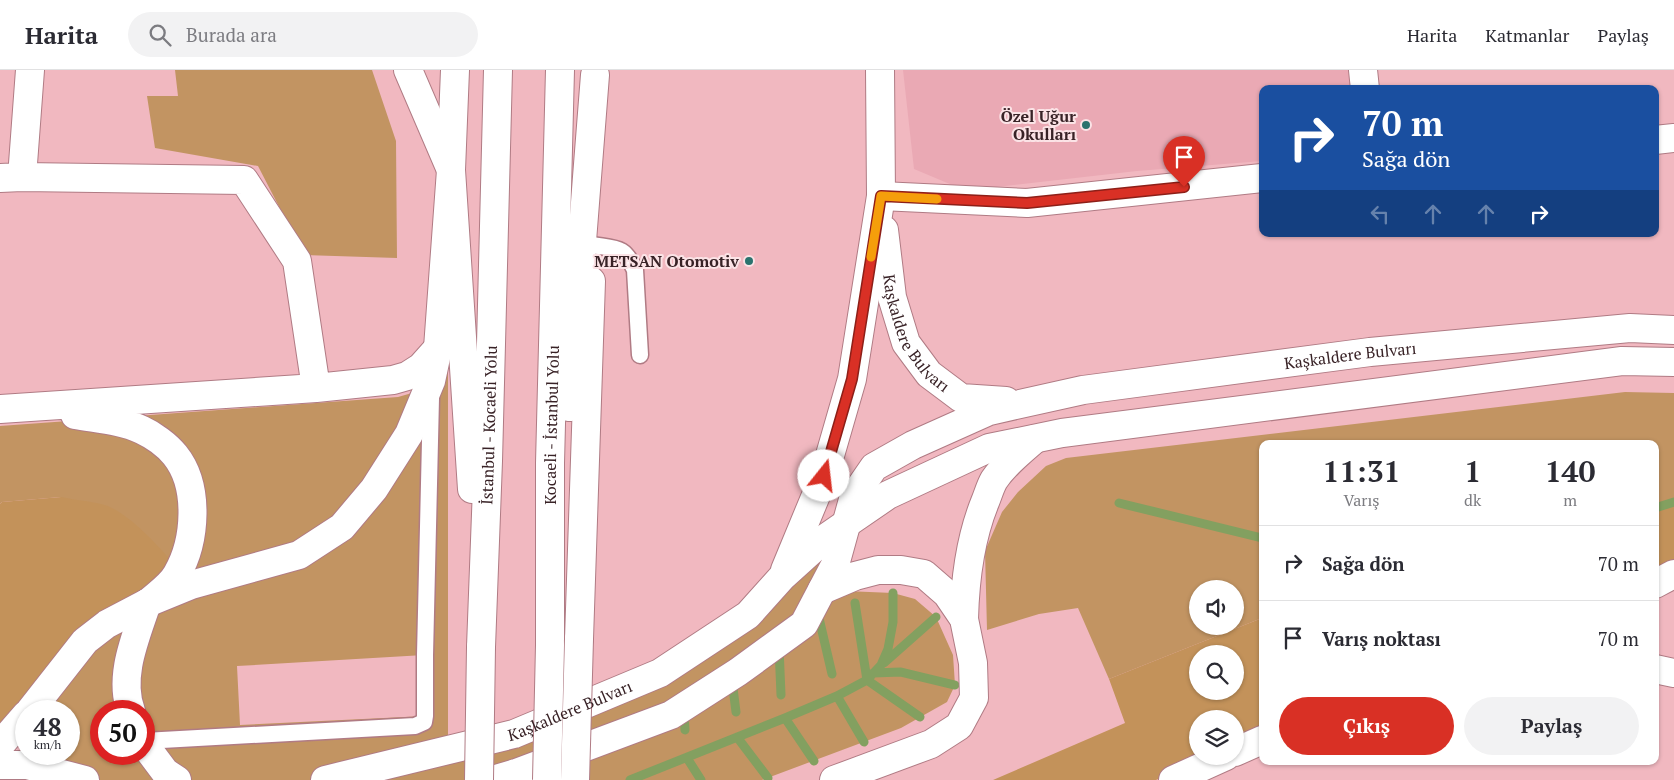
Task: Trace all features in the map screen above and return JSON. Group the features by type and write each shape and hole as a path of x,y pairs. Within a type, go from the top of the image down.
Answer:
{"main road":[{"path":"30,70 11,178 244,180 297,261 316,388"},
{"path":"408,70 452,170 482,647"},
{"path":"39,700 85,641 107,624 147,603 190,585 299,555 342,527 374,489 409,434 431,381 438,348 452,170 455,70"},
{"name":"İstanbul - Kocaeli Yolu","path":"479,780 498,70"},
{"name":"Kocaeli - İstanbul Yolu","path":"547,780 550,645 550,462 560,70"},
{"path":"880,70 881,196 1027,203 1259,178"},
{"path":"1363,70 1365,85"},
{"path":"550,645 595,73"},
{"path":"575,780 592,244 595,73"},
{"path":"1659,140 1674,138"},
{"name":"Kaşkaldere Bulvarı","path":"881,196 892,297 906,343 929,374 961,398 1028,402"},
{"name":"Kaşkaldere Bulvarı","path":"783,576 824,476 852,379 881,196"},
{"name":"Kaşkaldere Bulvarı","path":"493,780 670,715 738,672 804,624 835,565 854,496 874,467 913,445 988,411 1083,390 1370,352 1630,328 1674,330"},
{"path":"6,409 316,388 393,380 407,376 421,367 438,348"},
{"name":"Kaşkaldere Bulvarı","path":"325,780 514,734 660,672 748,615 783,576 824,539 888,495 989,448 1062,433 1622,361 1674,362"},
{"path":"6,409 123,422 142,430 162,442 175,455 185,471 190,490 192,514 192,535 187,555 176,576 147,603 129,659 127,700"},
{"path":"845,778 931,744 958,726 974,698 973,663 964,619 969,556 983,507 993,481 1008,463 1036,438"},
{"path":"822,590 855,576 878,570 901,570 924,574 947,594 964,619"},
{"path":"1659,582 1674,574"},
{"path":"1659,670 1674,673"},
{"path":"0,744 15,728"},
{"path":"1244,748 1259,741"},
{"path":"155,758 165,772 177,780"},
{"path":"1174,780 1206,765"},
{"path":"0,766 36,767 85,780"}],"lane":[{"path":"592,244 620,250 629,258 635,270 640,355"},
{"path":"155,741 415,726 424,722 426,716 425,655 431,381"}],"shaded area":[{"path":"175,70 372,70 396,141 397,258 304,255 258,166 155,148 147,96 178,96"},
{"name":"Özel Uğur Okulları","path":"903,70 1348,70 1350,85 1259,85 1259,161 1137,171 971,190 964,190 914,169"},
{"path":"448,367 448,750 660,673 824,539 822,590 893,593 915,599 936,617 953,655 955,685 947,702 901,728 762,780 585,780 587,746 493,780 85,780 54,765 80,765 80,700 34,700 61,497 2,502 0,504 0,426 398,397 412,393","holes":["424,655 425,716 240,725 237,666"]},
{"path":"1625,392 1674,393 1674,502 1659,507 1659,440 1259,440 1259,619 1244,625 1244,580 1189,580 1189,635 1219,635 1194,645 1189,645 1189,647 1109,679 1078,608 1039,614 987,630 985,551 1002,512 1018,492 1046,466 1066,458"},
{"path":"61,497 106,505 121,513 143,531 191,585 107,624 40,700 15,700 15,728 0,745 0,504 2,502"},
{"path":"1674,502 1674,561 1659,567 1659,507"},
{"path":"1259,619 1259,730 1244,738 1244,710 1189,710 1189,764 1156,780 993,780 1125,723 1109,679 1189,647 1189,700 1244,700 1244,645 1194,645 1219,635 1244,635 1244,625"}],"waterway":[{"path":"1659,507 1674,502"},
{"path":"1119,503 1259,537"},
{"path":"630,780 785,718 837,696 867,680 881,665 888,649 893,622 893,593"},
{"path":"855,603 867,680 920,717"},
{"path":"884,663 936,617"},
{"path":"819,618 832,674"},
{"path":"779,647 781,695"},
{"path":"873,673 901,672 955,685"},
{"path":"732,680 736,712"},
{"path":"837,696 864,742"},
{"path":"684,713 685,730"},
{"path":"785,718 814,761"},
{"path":"737,737 768,778"},
{"path":"687,758 701,780"}],"slow traffic":[{"path":"871,257 881,196 937,199"}],"place":[{"name":"Özel Uğur Okulları","path":"1086,125"},
{"name":"METSAN Otomotiv","path":"749,261"}],"route":[{"path":"824,476 852,379 881,196 1027,203 1184,187"}]}
